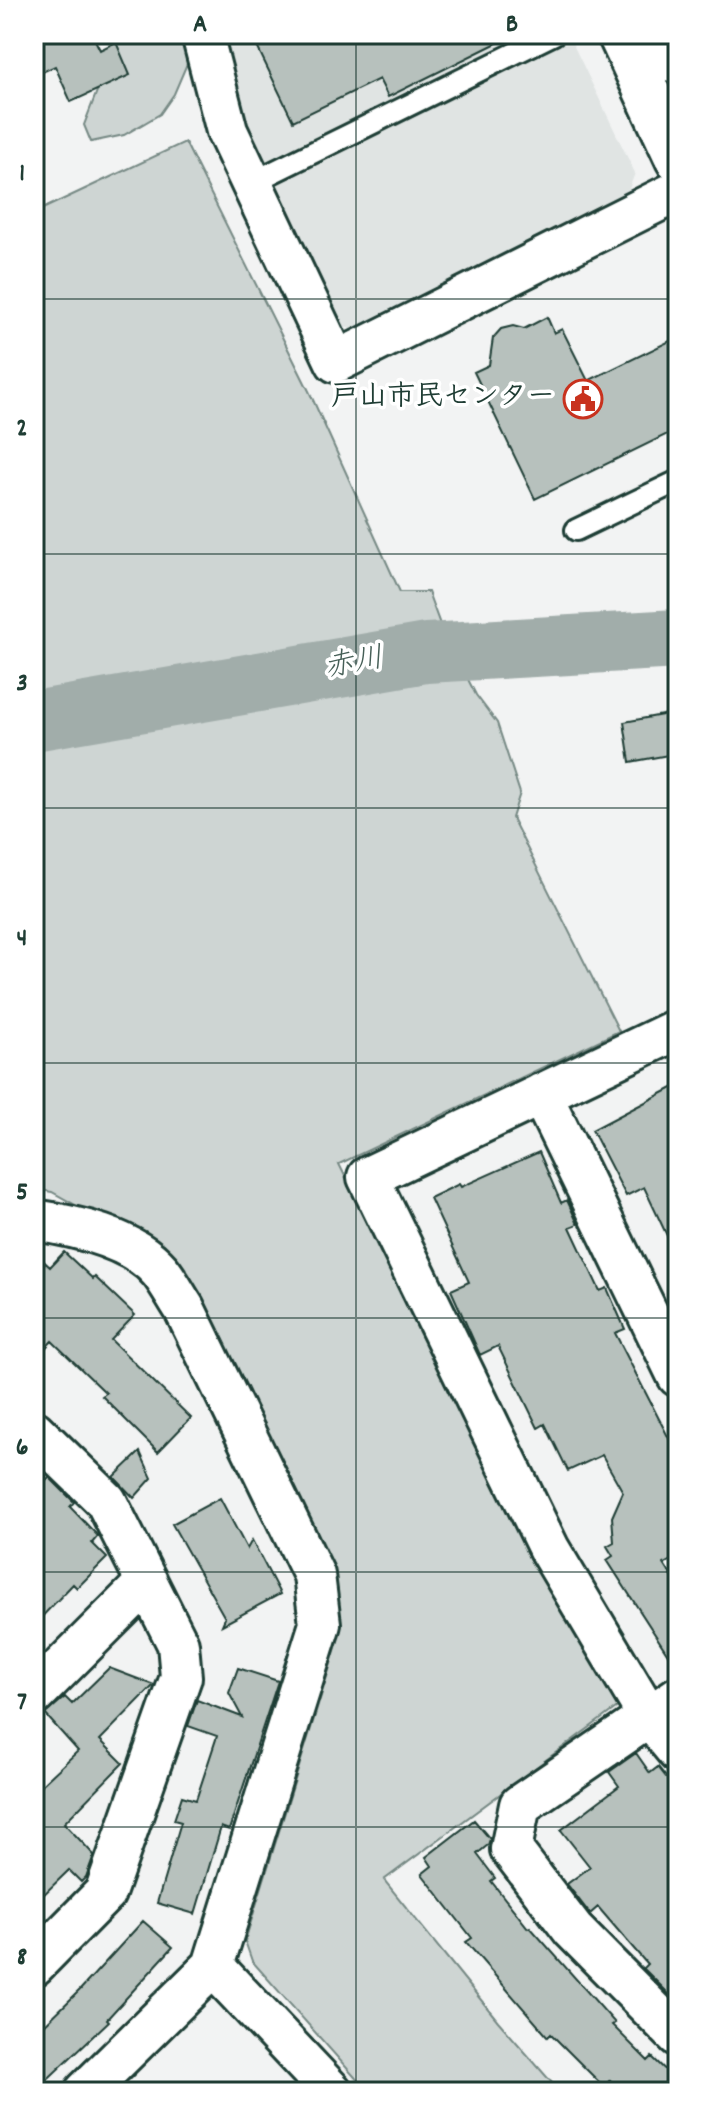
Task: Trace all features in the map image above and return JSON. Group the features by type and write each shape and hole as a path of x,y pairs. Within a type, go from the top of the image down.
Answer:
{"street":[{"path":"202,34 227,131 336,362 678,191"},
{"path":"620,34 678,159"},
{"path":"665,34 678,62"},
{"path":"678,1029 368,1177 549,1549 664,1707 678,1752"},
{"path":"541,1094 678,1376"},
{"path":"34,1220 65,1225 122,1243 159,1270 184,1308 314,1575 320,1624 213,1966 85,2092"},
{"path":"34,1431 106,1501 178,1644 181,1677 105,1893 34,1965"},
{"path":"34,1695 147,1582"},
{"path":"664,1707 520,1805 511,1849 573,1930 678,2036"},
{"path":"213,1966 332,2092"}],"lane":[{"path":"251,183 554,34"},
{"path":"576,530 678,481"}],"shaded area":[{"path":"119,34 182,34 189,59 174,94 160,114 124,135 91,142 84,125"},
{"path":"209,34 568,34 635,173 624,202 368,327 353,330 331,321 250,150"},
{"path":"185,142 309,391 400,592 428,592 441,627 476,695 497,723 520,793 512,818 619,1031 339,1164 528,1545 620,1705 384,1880 560,2092 368,2092 252,1961 245,1941 339,1638 335,1598 180,1266 164,1244 133,1237 52,1192 34,1189 34,213"}],"building":[{"path":"34,34 92,34 100,50 116,42 130,75 71,102 55,66 34,76"},
{"path":"251,34 515,34 388,97 379,79 293,121"},
{"name":"戸山市民センター","path":"547,317 554,333 562,329 588,381 678,337 678,429 535,499 474,372 489,365 493,338 501,329 513,326 524,329"},
{"path":"668,714 674,754 630,762 624,722"},
{"path":"678,1085 678,1259 644,1187 626,1196 592,1130"},
{"path":"539,1152 561,1203 567,1200 578,1224 570,1227 600,1291 607,1288 625,1329 615,1333 678,1456 678,1556 664,1564 678,1586 678,1670 607,1560 613,1556 607,1546 614,1542 612,1517 623,1492 602,1455 568,1471 545,1424 538,1428 498,1346 480,1355 451,1290 469,1282 430,1198"},
{"path":"34,1252 50,1267 64,1252 135,1315 111,1340 191,1418 158,1452 102,1396 106,1393 52,1341 34,1360"},
{"path":"140,1452 152,1478 134,1498 114,1477"},
{"path":"49,1477 74,1502 70,1507 98,1536 92,1543 107,1558 77,1588 73,1584 34,1625 34,1492"},
{"path":"220,1498 247,1549 252,1540 280,1594 222,1625 225,1618 172,1524"},
{"path":"109,1668 154,1685 100,1740 123,1763 64,1823 94,1855 86,1877 81,1882 69,1870 34,1904 34,1792 78,1751 45,1714 65,1697 72,1704"},
{"path":"238,1668 278,1681 229,1830 221,1827 195,1914 157,1903 181,1822 174,1820 182,1796 196,1800 217,1736 188,1726 197,1700 242,1717 229,1693"},
{"path":"636,1753 650,1773 658,1767 678,1792 678,2003 643,1968 647,1964 598,1907 590,1914 567,1884 590,1867 561,1830 619,1786 609,1772"},
{"path":"474,1820 490,1839 488,1845 477,1854 495,1878 491,1881 528,1928 615,2023 612,2025 648,2061 652,2057 678,2082 678,2092 622,2092 610,2080 604,2087 551,2034 548,2037 466,1942 472,1938 422,1874 432,1866 426,1857"},
{"path":"143,1921 173,1947 107,2019 109,2021 34,2092 34,2035"}],"waterway":[{"name":"赤川","path":"34,721 426,653 678,639"}],"place":[{"name":"戸山市民センター","path":"583,399"}]}
